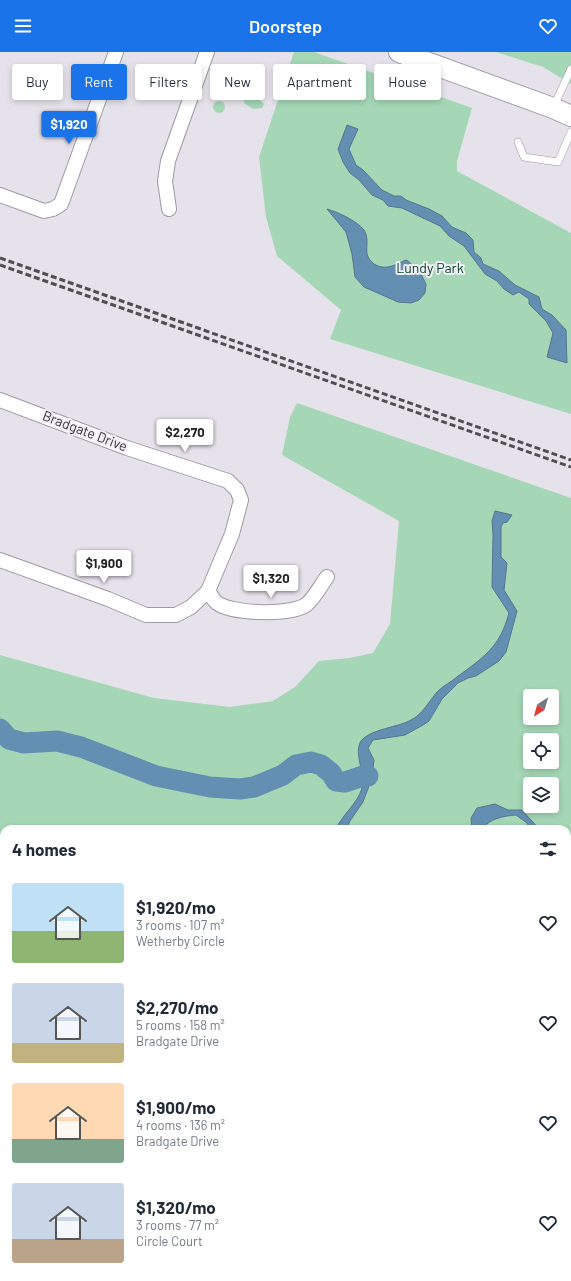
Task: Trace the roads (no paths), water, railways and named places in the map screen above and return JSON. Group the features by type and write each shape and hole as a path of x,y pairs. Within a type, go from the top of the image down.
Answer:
{"main road":[{"path":"400,52 571,116"}],"street":[{"path":"0,196 44,211 53,210 61,204 116,52"},
{"path":"169,209 165,181 168,161 204,53"},
{"name":"Bradgate Drive","path":"0,400 127,448 228,481 237,490 241,500 232,534 208,591 191,607 176,615 146,615 108,599 0,560"},
{"path":"208,591 217,603 236,610 262,612 297,609 307,604 327,577"}],"lane":[{"path":"553,108 571,69"},
{"path":"518,142 524,157 558,162 571,132"}],"water":[{"path":"347,125 358,129 349,149 356,165 363,170 382,190 394,196 401,196 406,200 442,216 452,227 466,233 473,240 474,252 481,258 483,264 499,271 515,285 539,297 542,309 552,315 566,330 567,363 547,357 553,333 546,321 529,304 529,299 519,292 513,295 504,289 497,281 485,274 464,246 449,236 440,226 402,208 388,206 383,200 372,195 359,180 350,173 343,162 338,149"},
{"path":"327,209 347,217 357,223 364,230 367,239 367,254 374,264 386,267 406,260 420,272 426,284 425,293 419,300 411,303 398,302 364,287 355,277 352,254 346,232"},
{"path":"495,511 512,515 507,522 503,523 501,527 501,557 507,563 504,590 517,611 506,652 499,661 476,676 458,683 442,699 429,721 423,725 405,735 373,740 368,748 374,760 372,778 363,802 348,825 338,825 357,799 362,788 363,782 358,751 361,741 371,734 406,722 415,717 422,711 440,689 483,657 501,635 509,613 492,587 492,521"},
{"path":"495,804 508,810 522,810 523,813 535,825 528,825 516,815 497,819 486,825 472,825 471,818 477,808"}],"waterway":[{"path":"0,729 9,739 24,743 57,741 81,747 156,776 210,787 240,789 254,787 283,775 296,765 311,762 321,765 331,773 336,781 345,782 363,776 368,776"}],"railway":[{"path":"0,258 571,460"},
{"path":"0,265 571,467"}],"park label":[{"name":"Lundy Park","path":"430,268"}]}
